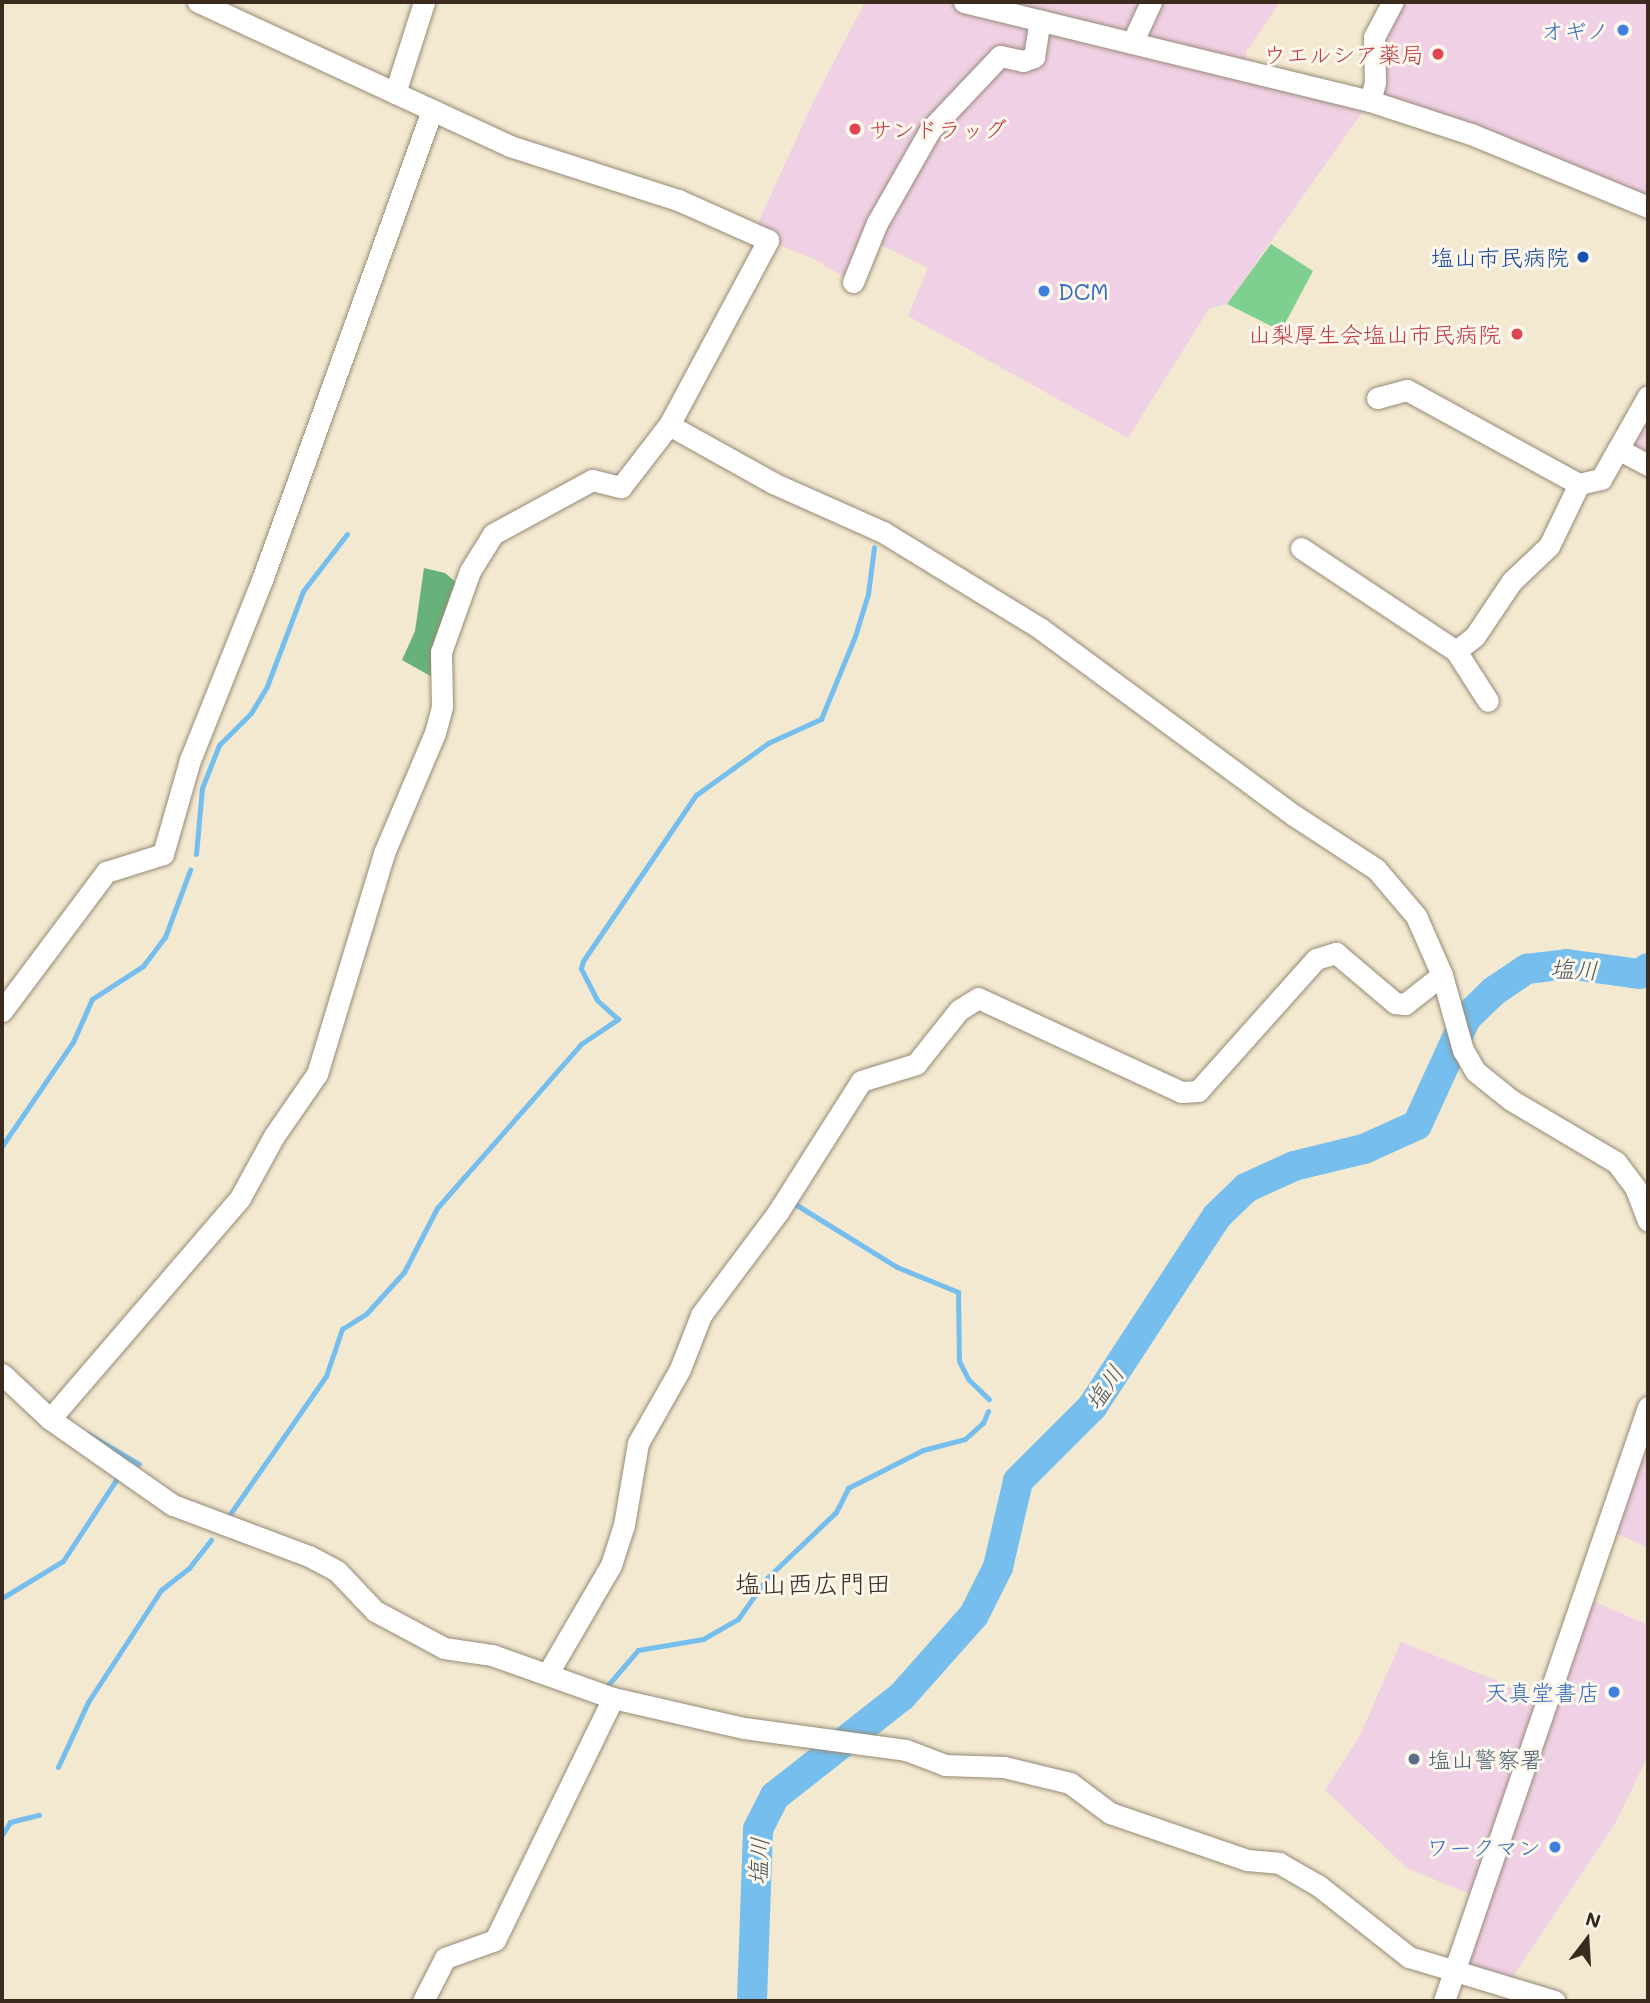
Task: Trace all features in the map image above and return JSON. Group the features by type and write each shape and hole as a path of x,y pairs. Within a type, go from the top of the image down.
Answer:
{"street":[{"path":"55,1413 240,1198 274,1136 317,1074 384,853 435,733 442,705 441,652 470,571 493,534 543,511 592,480 621,487 669,425 768,240 678,200 510,146 198,2"},
{"path":"395,93 424,2"},
{"path":"964,2 1370,101 1471,134 1648,207"},
{"path":"1132,43 1151,2"},
{"path":"1370,101 1375,82 1374,37 1393,2"},
{"path":"853,282 877,223 930,130 1000,56 1023,61 1034,57 1040,20"},
{"path":"2,1012 106,872 163,855 190,760 262,580 432,110"},
{"path":"1377,398 1407,390 1579,484 1601,479 1648,396"},
{"path":"669,425 773,483 883,532 1041,629 1295,816 1376,869 1416,916 1442,975 1462,1050 1475,1071 1511,1100 1616,1162 1635,1187 1648,1221"},
{"path":"1618,449 1648,465"},
{"path":"1456,651 1475,636 1512,581 1549,547 1579,484"},
{"path":"1301,548 1456,651 1488,701"},
{"path":"548,1673 611,1565 623,1533 638,1443 680,1369 701,1315 778,1212 861,1081 916,1064 959,1010 978,998 1181,1092 1198,1091 1315,959 1336,953 1395,1003 1405,1004 1442,975"},
{"path":"2,1374 173,1505 309,1556 337,1571 375,1611 444,1648 492,1655 612,1698 744,1728 906,1751 945,1765 1004,1767 1070,1783 1110,1813 1247,1860 1279,1863 1319,1886 1395,1949 1555,2001"},
{"path":"1444,2001 1648,1407"},
{"path":"423,2001 445,1958 495,1940 612,1698"}],"shaded area":[{"path":"865,2 1280,2 1246,52 1246,71 1369,101 1393,2 1648,2 1648,207 1370,101 1227,304 1209,309 1128,438 908,316 928,268 871,240 853,282 814,259 753,234 815,98"},
{"path":"1648,396 1648,465 1618,449"},
{"path":"1648,1407 1648,1548 1607,1529"},
{"path":"1584,1597 1648,1625 1648,1756 1615,1824 1506,1987 1455,1969 1479,1898 1407,1868 1325,1790 1359,1737 1401,1642 1503,1683 1545,1709"}],"green space":[{"path":"1271,244 1313,271 1281,331 1227,304"},
{"path":"424,568 445,573 459,585 434,678 402,660 415,631"}],"waterway":[{"path":"196,854 202,788 219,745 251,713 267,686 303,591 347,534"},
{"path":"228,1517 326,1376 342,1329 366,1314 404,1272 437,1208 581,1044 618,1019 597,1000 581,968 583,961 696,795 768,743 821,719 855,636 868,594 874,547"},
{"path":"2,1146 73,1042 92,999 143,966 165,937 190,870"},
{"name":"塩川","path":"752,2001 758,1829 775,1796 902,1696 974,1615 998,1567 1018,1481 1092,1407 1217,1216 1246,1188 1294,1166 1364,1149 1417,1125 1466,1018 1494,991 1527,969 1567,964 1640,974 1648,968"},
{"path":"795,1204 897,1267 958,1292 959,1361 968,1379 989,1399"},
{"path":"608,1685 638,1650 703,1639 738,1619 767,1578 836,1512 848,1488 923,1450 965,1439 983,1423 988,1411"},
{"path":"88,1434 139,1464"},
{"path":"2,1598 63,1561 116,1480"},
{"path":"58,1767 88,1702 161,1590 189,1568 211,1540"},
{"path":"2,1835 10,1822 39,1815"}],"place":[{"name":"オギノ","path":"1623,30"},
{"name":"ウエルシア薬局","path":"1438,54"},
{"name":"サンドラッグ","path":"855,129"},
{"name":"塩山市民病院","path":"1583,257"},
{"name":"DCM","path":"1044,291"},
{"name":"山梨厚生会塩山市民病院","path":"1517,334"},
{"name":"天真堂書店","path":"1614,1692"},
{"name":"塩山警察署","path":"1414,1759"},
{"name":"ワークマン","path":"1555,1847"}],"district":[{"name":"塩山西広門田","path":"813,1584"}]}
